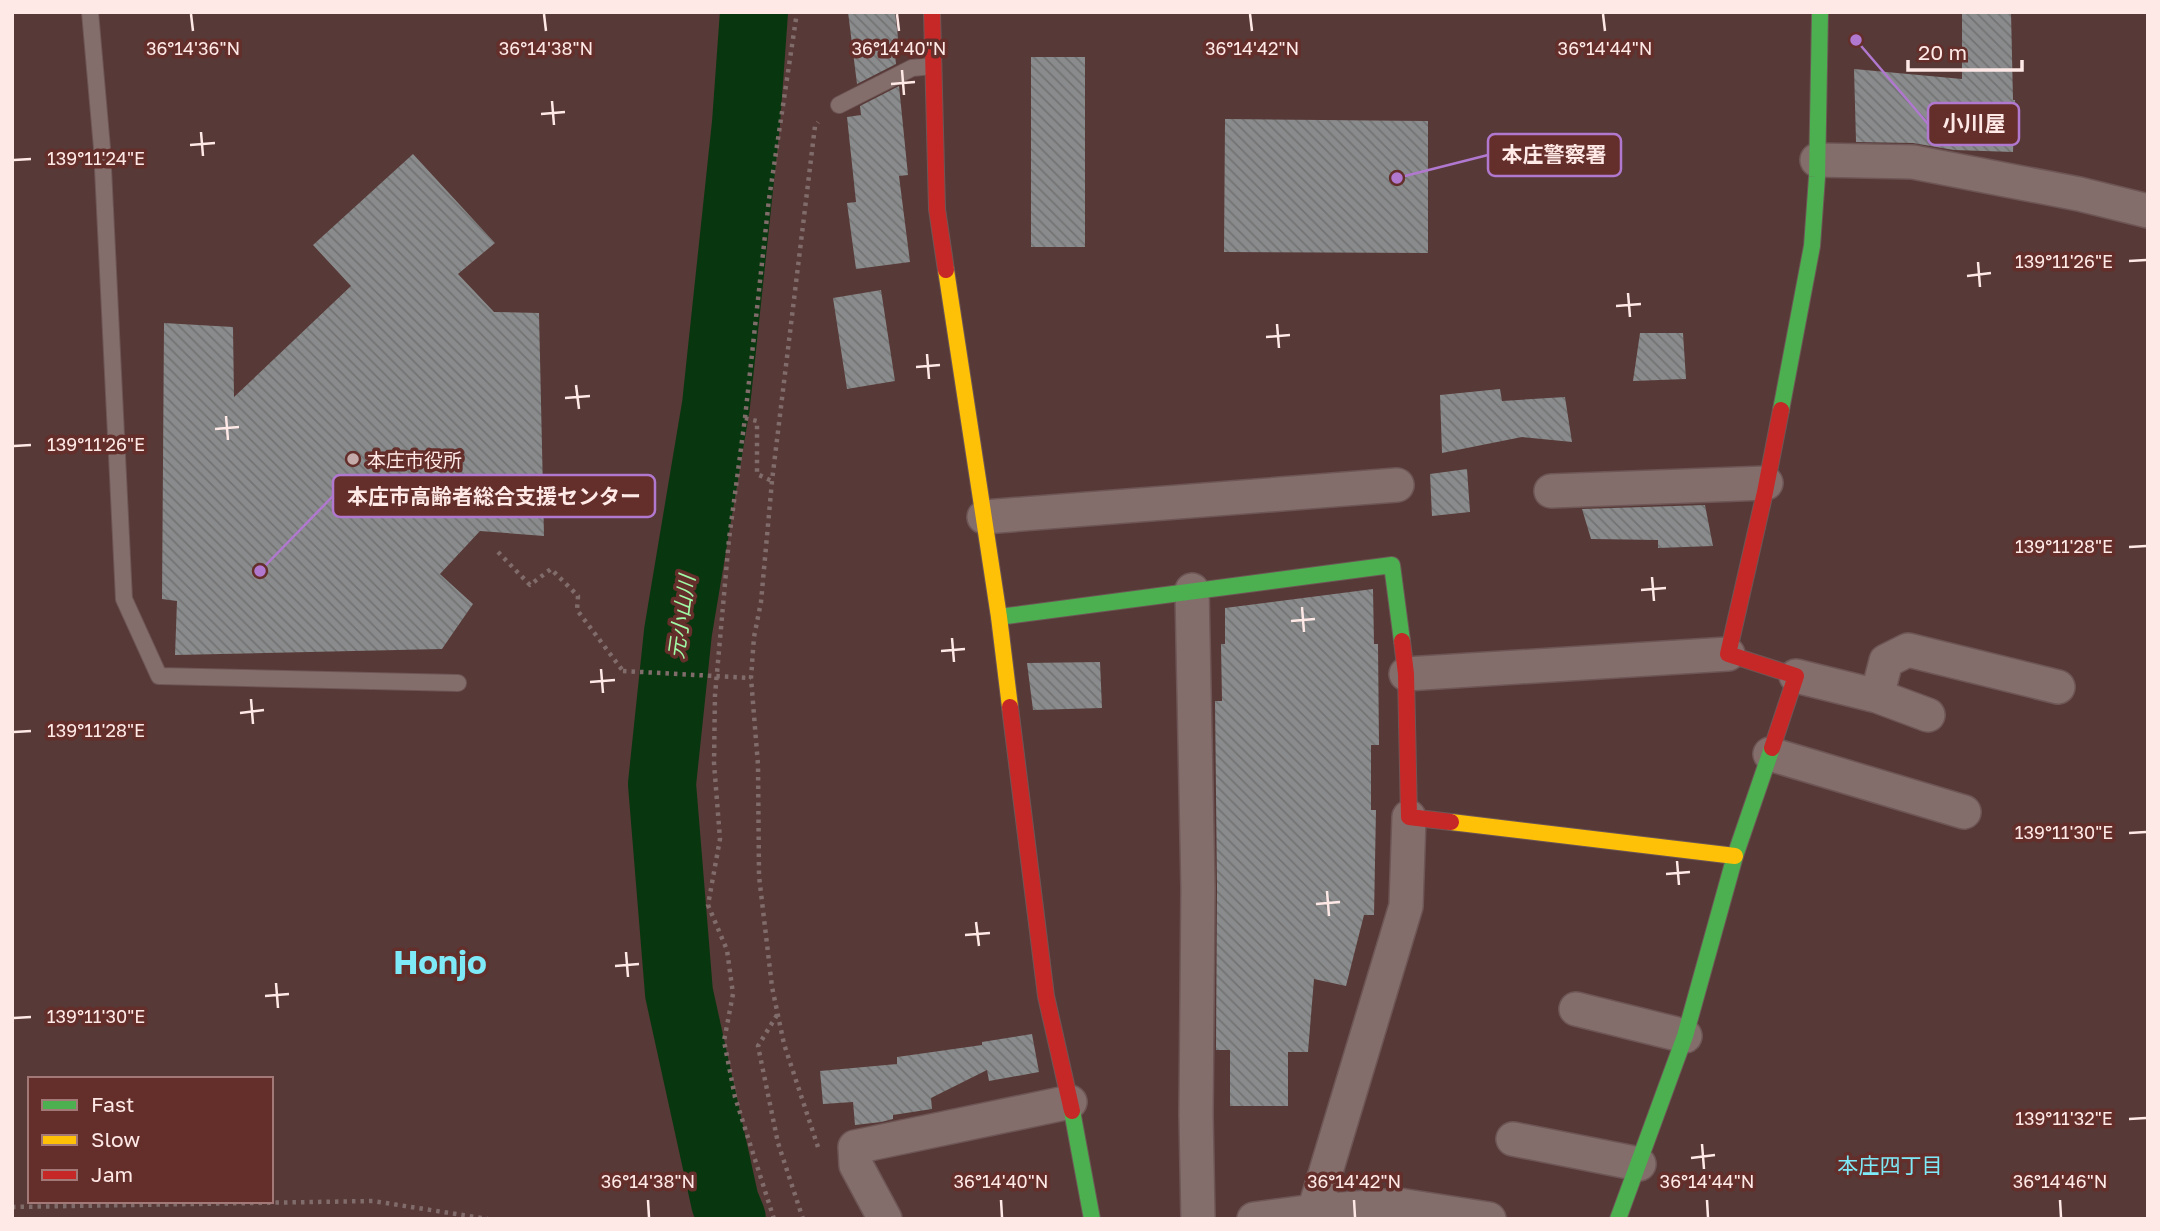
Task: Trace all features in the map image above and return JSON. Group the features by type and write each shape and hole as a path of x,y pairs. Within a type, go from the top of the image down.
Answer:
{"street":[{"path":"932,12 937,209 999,617 1046,996 1092,1219"},
{"path":"1728,654 1766,483 1812,246 1820,12"},
{"path":"1817,160 1913,162 2079,194 2148,211"},
{"path":"1551,491 1766,483"},
{"path":"984,517 1397,485"},
{"path":"999,617 1392,565 1406,674 1409,817 1406,906 1314,1215"},
{"path":"1192,590 1198,888 1198,1219"},
{"path":"1877,696 1886,661 1908,650 2057,687"},
{"path":"1406,674 1728,654 1796,676 1877,696 1928,715"},
{"path":"1618,1219 1685,1035 1735,856 1796,676"},
{"path":"1770,754 1964,812"},
{"path":"1409,817 1735,856"},
{"path":"1576,1009 1685,1035"},
{"path":"885,1219 856,1165 855,1147 1070,1102"},
{"path":"1513,1139 1639,1164"},
{"path":"1254,1219 1399,1205 1489,1219"}],"lane":[{"path":"90,12 102,148 124,599 159,676 458,683"},
{"path":"839,105 912,68 933,66"}],"path":[{"path":"774,1219 735,1097 724,1041 733,994 727,950 708,905 720,839 714,763 716,695 729,540 769,199 797,12"},
{"path":"820,1152 794,1080 772,987 759,876 758,765 751,678 815,126 825,112 839,105"},
{"path":"745,418 757,421 757,474 772,481"},
{"path":"498,552 530,585 551,569 578,596 577,611 623,671 751,678"},
{"path":"778,1014 758,1045 778,1143 803,1219"},
{"path":"273,1203 373,1201 488,1219"},
{"path":"12,1207 253,1203"}],"building":[{"path":"848,12 895,12 900,55 895,55 896,64 857,84"},
{"path":"1962,12 2011,12 2015,100 2013,152 1954,150 1913,143 1856,142 1854,69 1962,79"},
{"path":"1031,57 1085,57 1085,247 1031,247"},
{"path":"899,86 908,175 899,176 910,262 856,269 847,203 856,202 847,117 861,115 860,106"},
{"path":"1225,119 1428,121 1428,253 1224,252"},
{"name":"本庄市役所","path":"413,154 495,243 458,274 494,312 539,313 544,536 480,531 440,574 473,604 442,649 175,655 177,601 162,599 164,323 233,327 234,397 351,286 313,245"},
{"path":"881,290 895,381 847,389 833,298"},
{"path":"1640,333 1683,333 1686,379 1633,381"},
{"path":"1500,389 1502,401 1565,397 1572,442 1522,437 1442,453 1440,395"},
{"path":"1467,469 1470,512 1432,516 1430,474"},
{"path":"1705,505 1713,546 1658,548 1658,540 1591,539 1582,509"},
{"path":"1373,589 1374,644 1378,644 1379,745 1371,745 1371,810 1376,810 1374,915 1364,915 1346,986 1314,979 1308,1052 1288,1052 1288,1106 1230,1106 1230,1050 1216,1050 1215,701 1222,701 1221,644 1225,644 1225,608"},
{"path":"1100,662 1102,708 1033,710 1027,663"},
{"path":"1032,1034 1039,1072 989,1081 987,1070 931,1098 932,1109 893,1115 893,1119 881,1122 855,1125 853,1102 823,1104 820,1071 897,1064 897,1057 982,1045 982,1042"}],"waterway":[{"name":"元小山川","path":"732,1219 725,1202 679,993 662,784 678,632 716,405 746,123 754,12"}],"traffic: fast":[{"path":"1781,410 1812,246 1817,177 1820,12"},
{"path":"999,617 1392,565 1402,641"},
{"path":"1618,1219 1685,1036 1735,856 1772,748"},
{"path":"1072,1111 1092,1219"}],"traffic: slow":[{"path":"946,270 999,617 1010,707"},
{"path":"1451,822 1735,856"}],"traffic: jam":[{"path":"932,12 937,209 946,270"},
{"path":"1772,748 1796,676 1728,654 1781,410"},
{"path":"1402,641 1406,674 1409,817 1451,822"},
{"path":"1010,707 1046,996 1072,1111"}],"place":[{"name":"小川屋","path":"1856,40"},
{"name":"本庄警察署","path":"1397,178"},
{"name":"本庄市役所","path":"353,459"},
{"name":"本庄市高齢者総合支援センター","path":"260,571"}],"district":[{"name":"Honjo","path":"440,961"},
{"name":"本庄四丁目","path":"1890,1165"}]}
